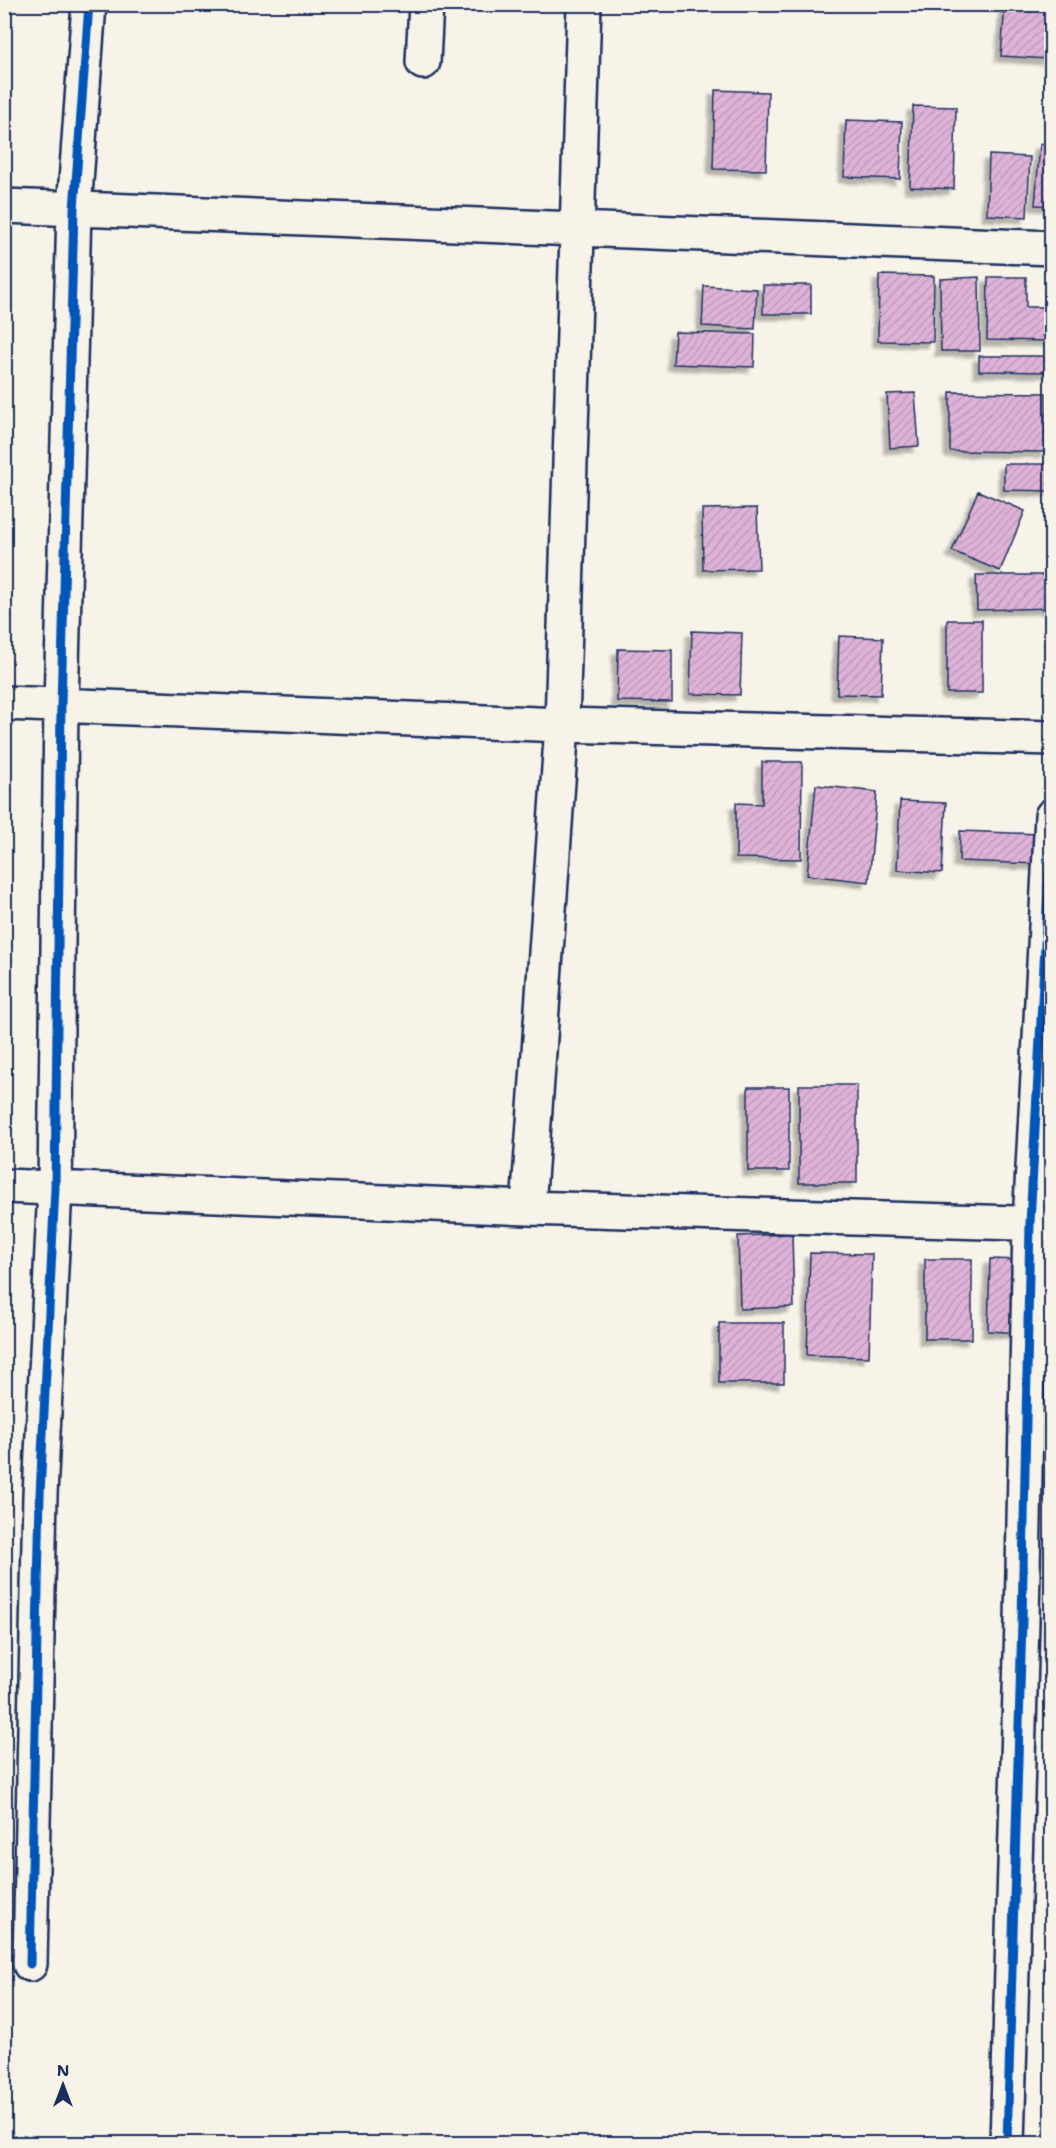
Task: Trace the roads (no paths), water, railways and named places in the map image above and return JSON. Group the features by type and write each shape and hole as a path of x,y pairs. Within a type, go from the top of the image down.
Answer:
{"street":[{"path":"30,1964 40,1495 55,1188 61,706 74,209 89,4"},
{"path":"423,62 426,4"},
{"path":"528,1208 562,725 584,4"},
{"path":"4,206 1052,248"},
{"path":"4,703 562,725 1052,738"},
{"path":"1007,2144 1022,1609 1041,1224 1052,816"},
{"path":"4,1186 528,1208 1041,1224"}]}
